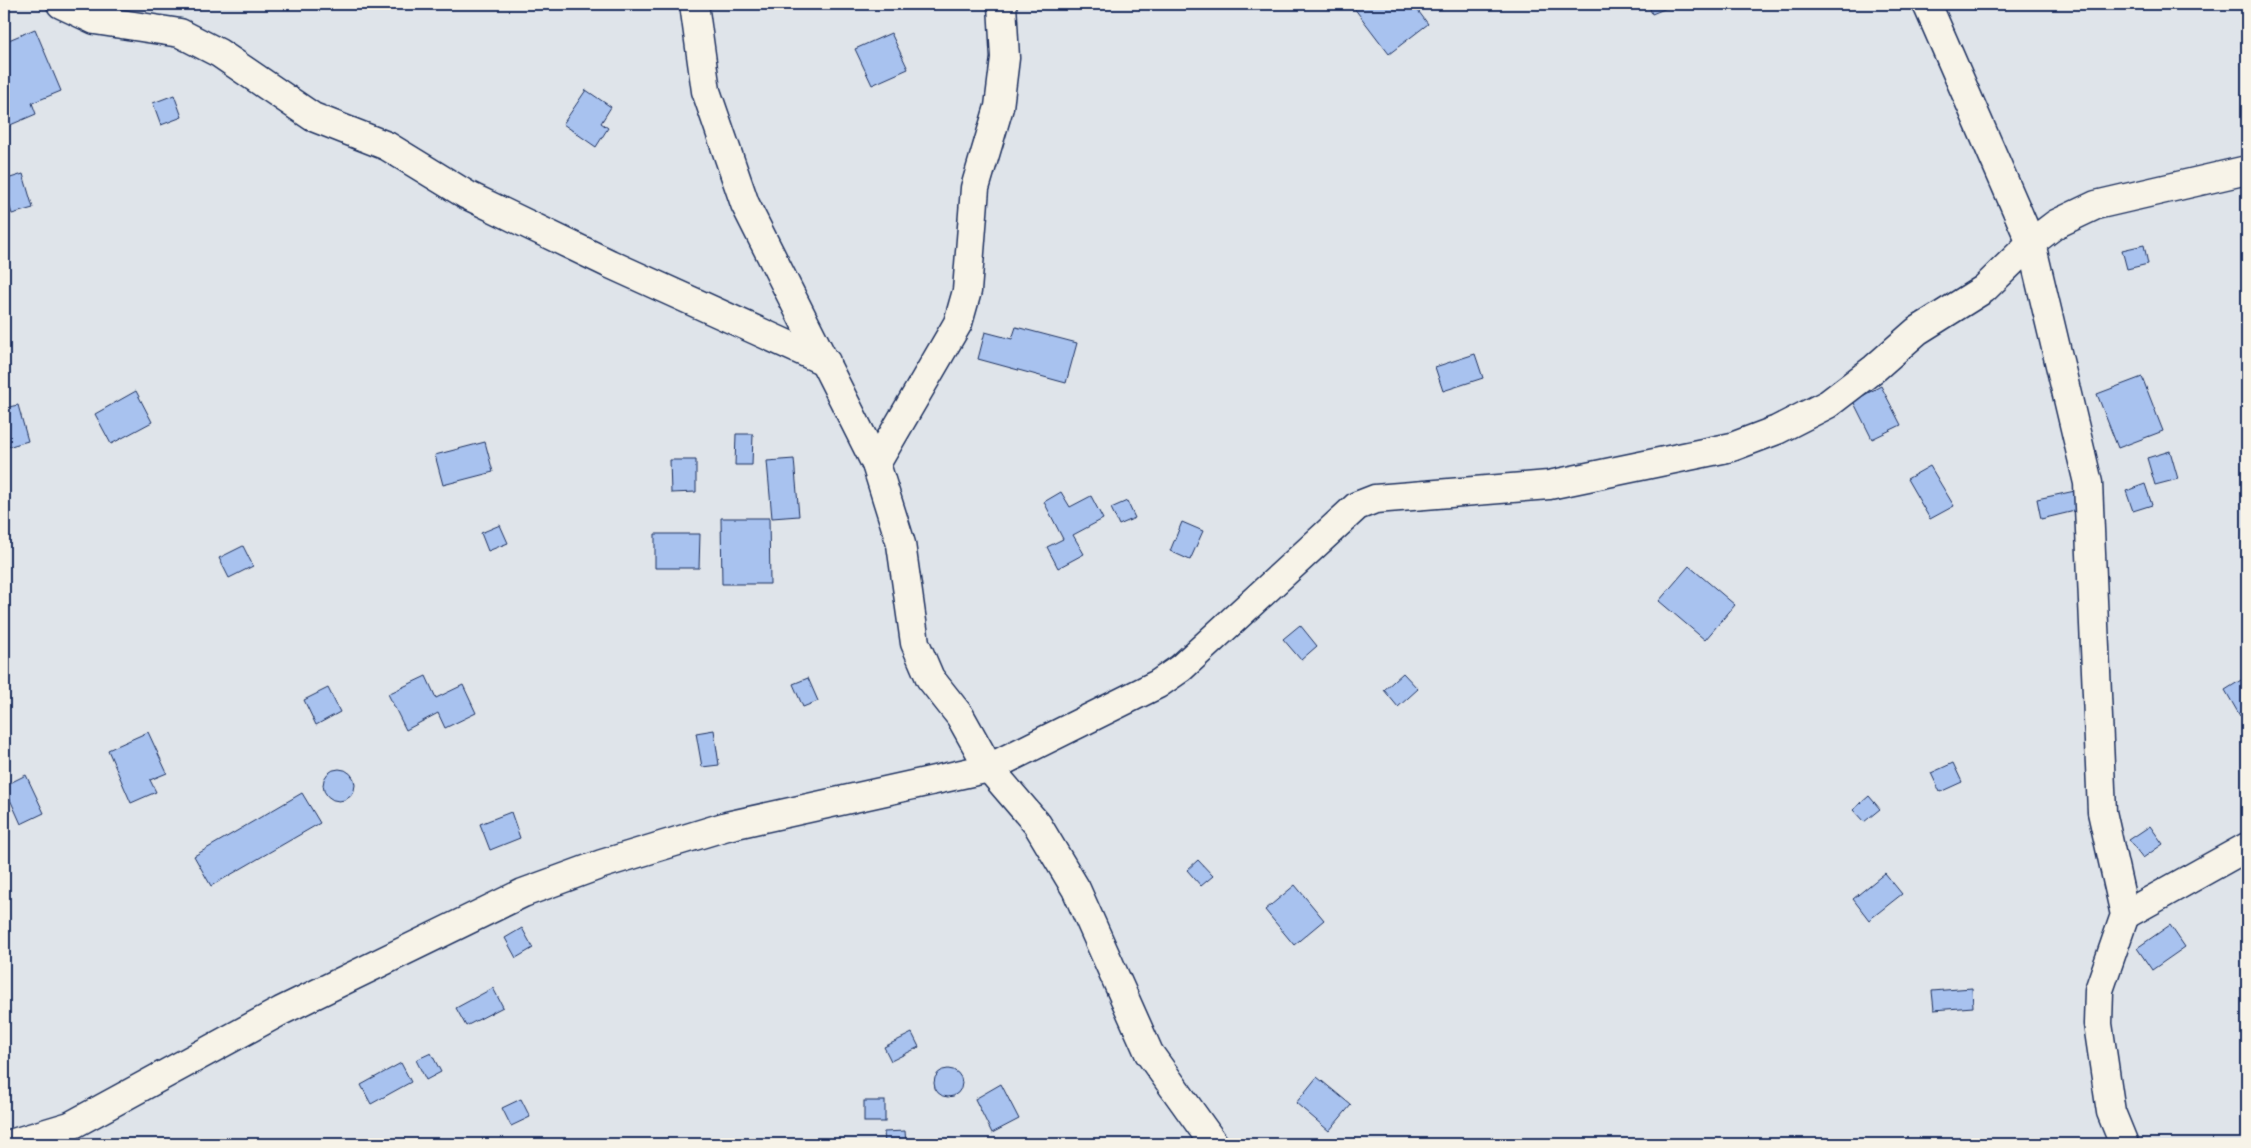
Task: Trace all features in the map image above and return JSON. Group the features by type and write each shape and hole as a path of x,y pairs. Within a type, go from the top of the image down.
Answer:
{"street":[{"path":"61,4 95,20 180,33 219,53 313,117 387,146 467,195 610,264 826,362"},
{"path":"694,4 706,91 745,204 876,464 901,544 915,643 930,678 960,716 989,768 1037,824 1076,889 1149,1053 1214,1144"},
{"path":"876,464 958,323 967,291 975,188 999,107 1004,58 1002,4"},
{"path":"1927,4 2031,243 2088,484 2102,812 2125,915 2099,990 2098,1024 2111,1112 2124,1144"},
{"path":"10,1144 64,1135 281,1011 523,893 602,864 727,826 989,768 1158,684 1181,668 1357,506 1375,499 1549,485 1732,447 1777,430 1828,404 1917,331 1984,290 2031,243 2056,224 2096,205 2247,170"},
{"path":"2125,915 2247,846"}],"building":[{"path":"1351,4 1413,4 1428,24 1389,54"},
{"path":"1648,4 1673,4 1674,5 1652,14"},
{"path":"35,29 61,91 32,103 36,114 8,126 4,116 4,42"},
{"path":"891,33 908,69 872,85 855,49"},
{"path":"586,90 611,107 601,123 608,128 596,147 563,124"},
{"path":"174,95 182,117 161,125 153,103"},
{"path":"23,174 33,208 12,214 4,189 4,180"},
{"path":"2144,245 2148,264 2127,269 2122,250"},
{"path":"1016,327 1077,343 1066,383 978,359 985,332 1012,339"},
{"path":"1475,354 1483,378 1443,391 1435,367"},
{"path":"2142,377 2163,431 2118,448 2097,394"},
{"path":"1881,386 1901,425 1872,439 1853,401"},
{"path":"136,391 152,422 111,444 95,414"},
{"path":"18,405 28,441 4,448 4,408"},
{"path":"736,434 753,434 752,465 735,465"},
{"path":"485,442 493,472 443,485 435,455"},
{"path":"2170,451 2178,479 2155,485 2147,458"},
{"path":"794,459 799,516 772,518 767,461"},
{"path":"670,460 696,460 696,492 671,493"},
{"path":"1930,466 1954,506 1930,519 1907,479"},
{"path":"2145,484 2152,505 2133,511 2126,491"},
{"path":"2075,491 2079,510 2041,519 2037,499"},
{"path":"1061,492 1070,507 1091,496 1103,519 1073,535 1084,554 1058,568 1047,547 1063,539 1044,502"},
{"path":"1127,501 1135,518 1119,525 1111,508"},
{"path":"721,518 769,518 770,584 722,584"},
{"path":"1182,522 1203,531 1190,560 1170,551"},
{"path":"500,525 508,543 488,551 481,533"},
{"path":"655,534 700,534 699,568 655,568"},
{"path":"243,546 253,566 229,578 219,558"},
{"path":"1689,566 1735,605 1705,640 1659,601"},
{"path":"1300,625 1317,646 1301,660 1283,639"},
{"path":"1403,673 1418,689 1398,707 1384,690"},
{"path":"426,676 436,698 463,685 476,713 445,728 438,713 406,730 388,694"},
{"path":"2246,677 2247,712 2240,716 2225,690"},
{"path":"808,678 818,701 803,707 793,684"},
{"path":"328,688 340,712 316,725 304,700"},
{"path":"714,730 719,765 702,767 696,733"},
{"path":"148,732 167,773 150,780 156,792 131,803 108,750"},
{"path":"1953,763 1962,782 1940,792 1931,773"},
{"path":"339,769 345,770 350,774 354,779 354,791 350,796 345,800 339,801 333,800 328,796 324,791 323,785 324,779 328,774 333,770"},
{"path":"26,775 44,813 21,824 4,786"},
{"path":"302,793 320,823 211,886 194,856"},
{"path":"1869,796 1880,809 1864,822 1853,810"},
{"path":"511,812 520,838 490,850 480,824"},
{"path":"2150,826 2163,844 2143,858 2129,840"},
{"path":"1198,860 1213,876 1201,886 1187,870"},
{"path":"1885,873 1902,894 1869,920 1853,899"},
{"path":"1295,885 1324,920 1294,945 1265,910"},
{"path":"2170,925 2185,947 2152,970 2137,948"},
{"path":"522,928 533,948 516,958 505,938"},
{"path":"493,988 503,1007 466,1026 456,1008"},
{"path":"1972,988 1973,1007 1934,1010 1932,991"},
{"path":"912,1033 919,1047 891,1061 884,1047"},
{"path":"431,1053 441,1072 426,1080 416,1060"},
{"path":"401,1063 411,1082 371,1104 361,1085"},
{"path":"948,1069 958,1073 962,1083 958,1093 948,1097 938,1093 934,1083 938,1073"},
{"path":"1317,1077 1351,1105 1329,1131 1296,1103"},
{"path":"1001,1084 1019,1119 992,1133 975,1099"},
{"path":"521,1099 530,1117 511,1126 502,1108"},
{"path":"864,1101 885,1101 885,1122 864,1122"},
{"path":"905,1131 906,1144 885,1144 884,1132"}]}
